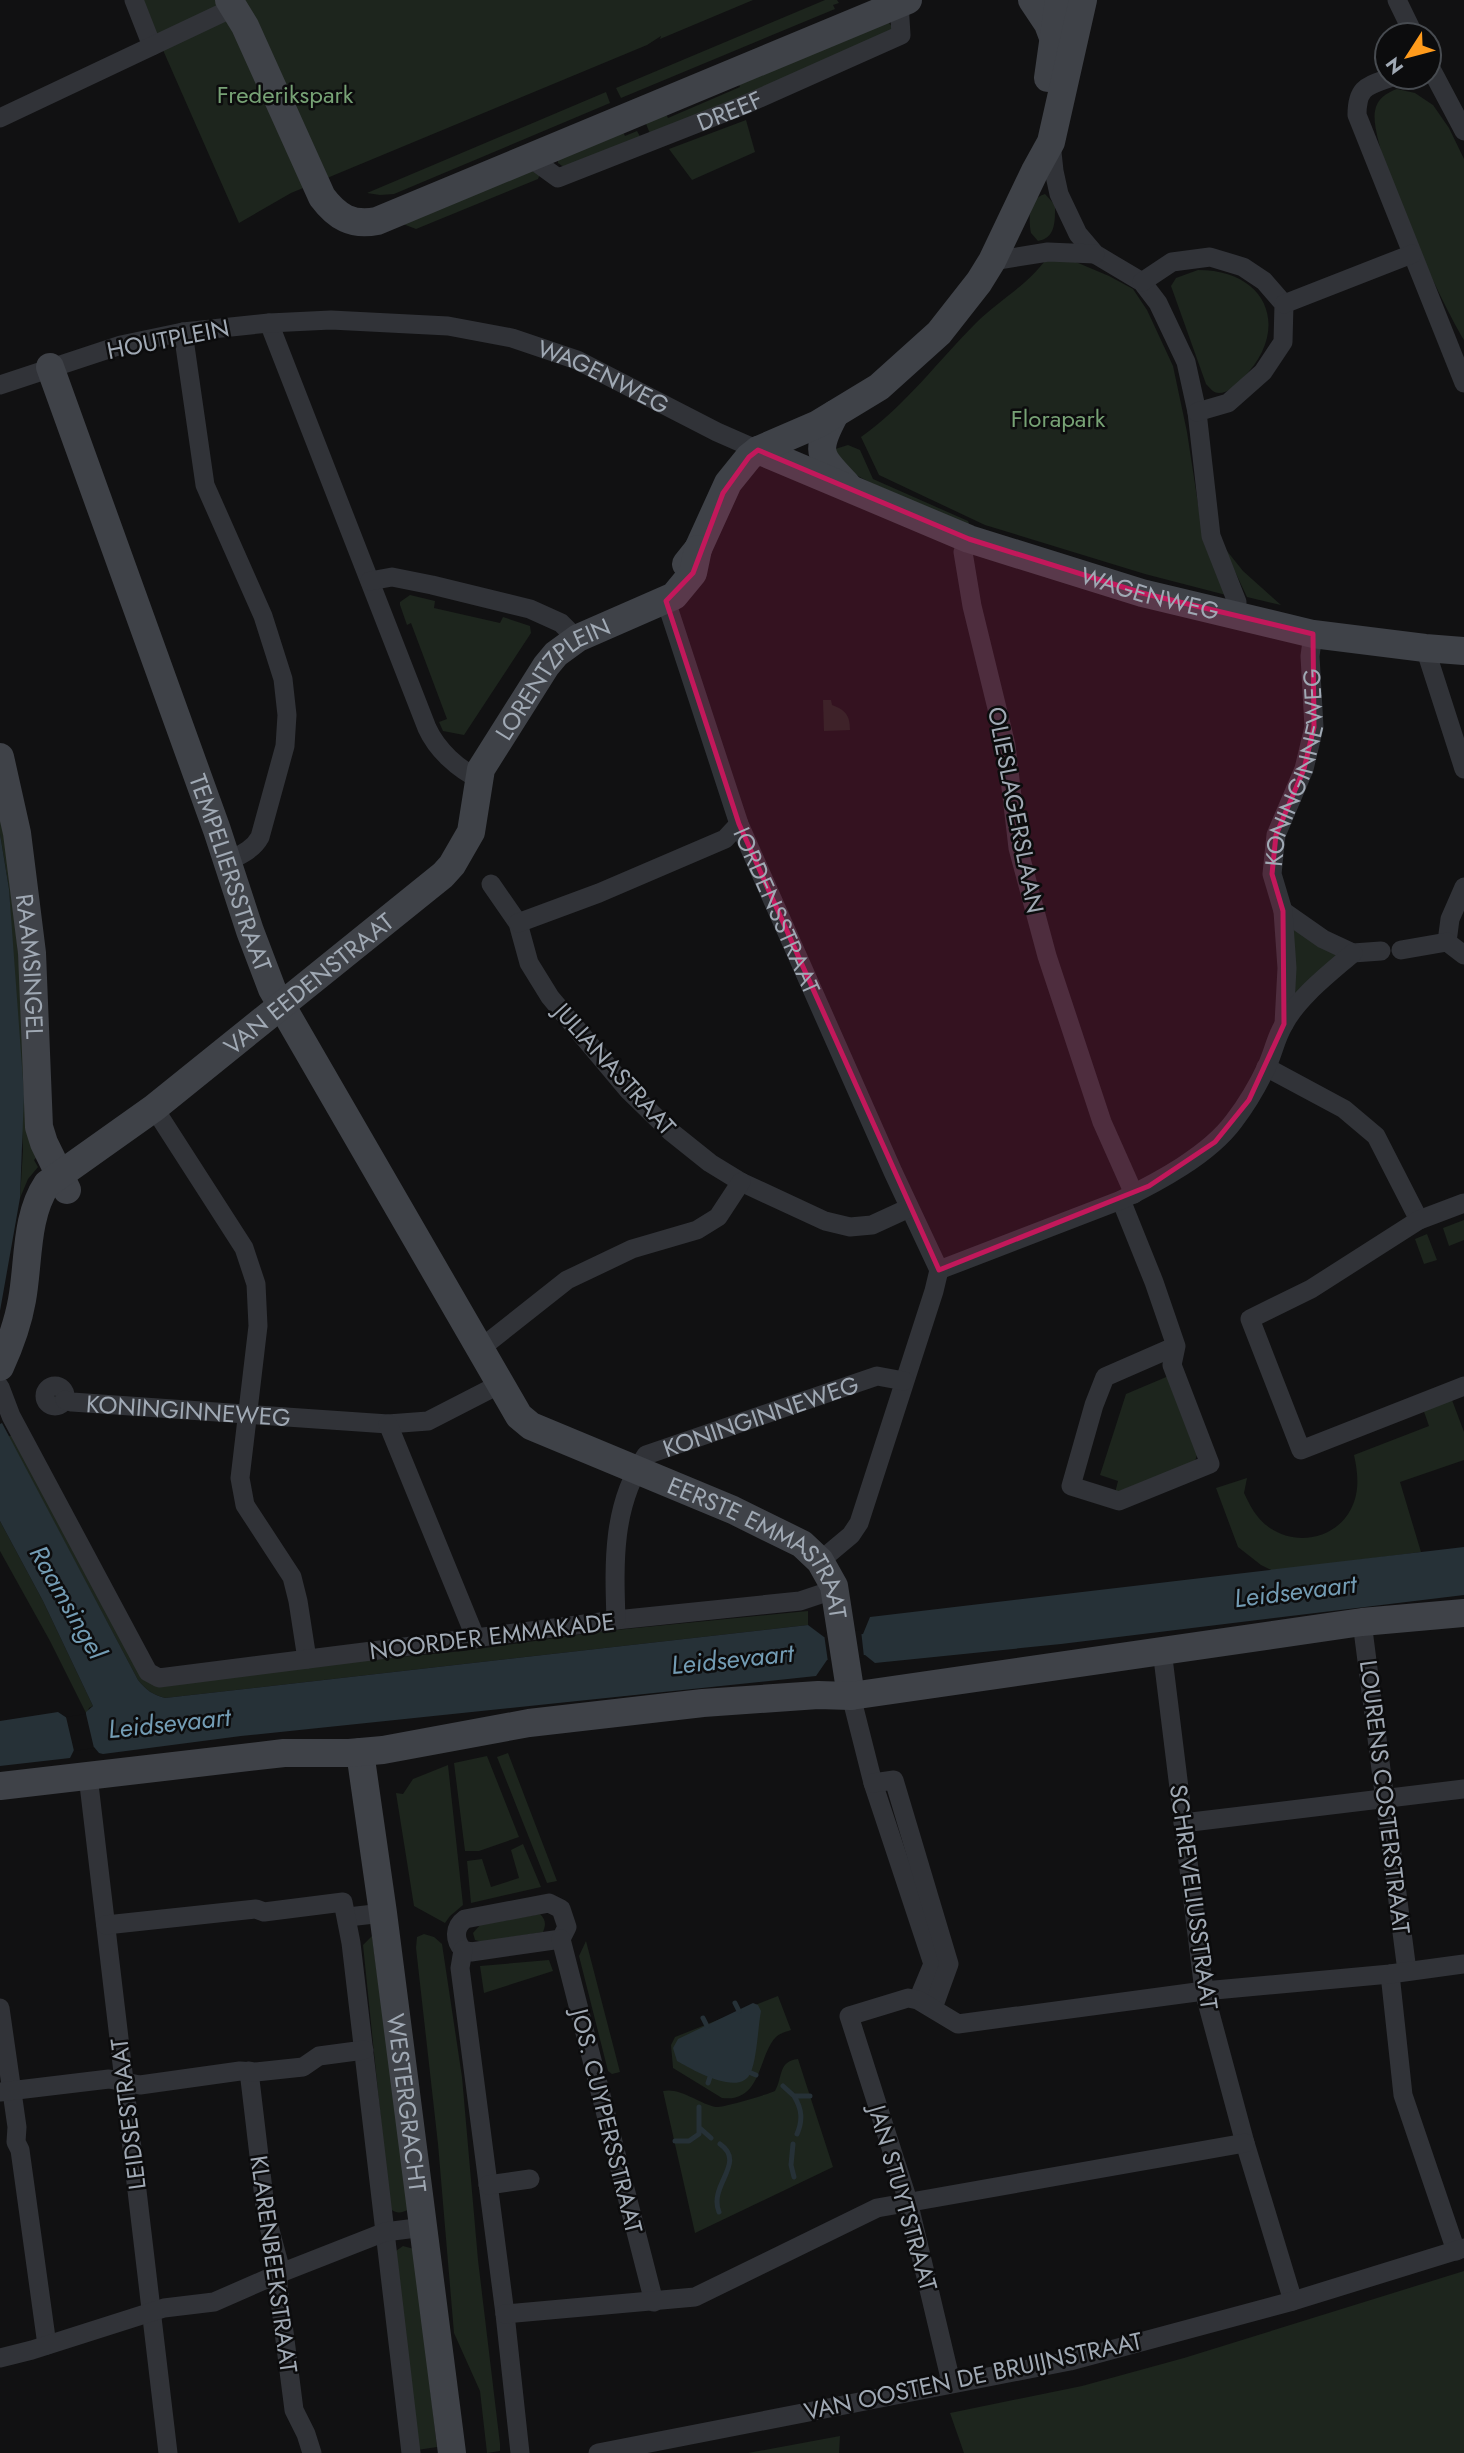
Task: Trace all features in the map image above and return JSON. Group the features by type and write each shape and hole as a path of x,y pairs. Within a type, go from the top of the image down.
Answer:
{"street":[{"path":"134,0 152,46"},
{"path":"1032,0 1048,24 1054,40"},
{"path":"1035,171 1059,0"},
{"path":"664,595 698,549 737,469 758,450 835,414 880,387 916,356 955,314 992,261 1051,142 1083,0"},
{"path":"1396,0 1407,21"},
{"name":"DREEF","path":"230,3 245,26 322,197 340,216 363,224 377,221 904,2"},
{"path":"0,118 222,13 230,3"},
{"path":"1373,84 1366,87 1357,99 1357,115 1464,383"},
{"path":"1443,91 1464,131"},
{"path":"1051,142 1056,182 1064,207 1078,234 1095,254 1142,282 1158,303 1185,362 1197,412 1211,536 1237,602 1236,617"},
{"path":"992,261 1048,252 1095,254"},
{"path":"1284,304 1412,254"},
{"path":"1142,282 1172,261 1210,257 1243,267 1264,281 1284,304 1283,342 1263,372 1228,403 1197,412"},
{"name":"WAGENWEG","path":"342,320 447,326 512,338 577,360 717,432 969,539 1142,593 1313,635 1464,650"},
{"name":"HOUTPLEIN","path":"0,385 121,345 183,332 269,323 342,320"},
{"path":"269,323 432,739 473,776"},
{"path":"183,332 205,485 264,616 283,678 287,715 285,746 260,837 249,850 227,862"},
{"name":"TEMPELIERSSTRAAT","path":"50,367 262,963 280,1005 502,1383"},
{"name":"WAGENWEG","path":"835,414 822,438 822,450 830,467 849,488"},
{"name":"OLIESLAGERSLAAN","path":"969,539 963,552 972,606 1006,745 1018,848 1047,956 1176,1346 1172,1365 1210,1464 1119,1501 1070,1486 1105,1377 1176,1346"},
{"name":"LORENTZPLEIN","path":"370,581 392,577 530,609 561,623 568,630"},
{"name":"LORENTZPLEIN","path":"473,776 471,761 537,656 548,645 568,630 664,595"},
{"name":"LORENTZPLEIN","path":"473,776 481,769 520,704 556,654 578,638 664,595"},
{"name":"IORDENSSTRAAT","path":"664,595 739,824 939,1270"},
{"name":"KONINGINNEWEG","path":"1284,1024 1287,968 1283,911 1272,874 1276,835 1304,769 1314,727 1310,656 1313,635"},
{"path":"1425,648 1464,769"},
{"name":"RAAMSINGEL","path":"0,757 18,833 33,962 39,1127 63,1182"},
{"name":"VAN EEDENSTRAAT","path":"63,1182 443,875 458,855 457,825 473,776"},
{"path":"518,923 599,893 725,839 739,824"},
{"name":"JULIANASTRAAT","path":"491,884 518,923 529,963 550,997 599,1058 670,1131 710,1163 741,1182 825,1221 850,1227 872,1225 909,1208"},
{"path":"1447,942 1450,919 1464,887"},
{"path":"1283,911 1323,939 1353,953 1447,942 1464,955"},
{"name":"KONINGINNEWEG","path":"939,1270 1127,1197 1215,1142 1249,1100 1284,1024 1313,988 1353,953"},
{"path":"1266,1067 1344,1109 1377,1136 1419,1220"},
{"path":"154,1108 244,1248 256,1284 258,1326 240,1478 245,1505 292,1577 307,1659"},
{"path":"0,1367 14,1334 22,1302 33,1212 47,1184 63,1182 48,1220 27,1351 9,1375 0,1381"},
{"path":"481,1348 566,1280 632,1249 697,1230 718,1217 741,1182"},
{"path":"1464,1203 1419,1220 1311,1289 1250,1319 1301,1450 1464,1386"},
{"path":"820,1561 851,1535 859,1523 939,1270"},
{"name":"KONINGINNEWEG","path":"65,1400 388,1424 428,1421 502,1383 519,1416 531,1426 635,1471 646,1455 877,1376 904,1381"},
{"name":"NOORDER EMMAKADE","path":"0,1387 11,1416 148,1672 159,1678 617,1620 800,1601 834,1586"},
{"path":"388,1424 476,1639"},
{"path":"617,1620 614,1567 617,1523 635,1471"},
{"name":"EERSTE EMMASTRAAT","path":"635,1471 733,1510 790,1537 820,1561 834,1586 851,1696"},
{"path":"0,1786 284,1753 355,1752 446,1740 529,1723 703,1703 818,1695 851,1696 1362,1622 1464,1612"},
{"name":"LOURENS COSTERSTRAAT","path":"1362,1622 1385,1800 1398,1973 1403,2095 1460,2249"},
{"name":"SCHREVELIUSSTRAAT","path":"1162,1650 1204,1991 1245,2143 1293,2301"},
{"path":"851,1696 873,1783 933,1964 925,2004 958,2024 1204,1991 1398,1973 1464,1964"},
{"name":"WESTERGRACHT","path":"355,1752 383,1913 452,2453"},
{"name":"LEIDSESTRAAT","path":"88,1776 167,2453"},
{"path":"1183,1823 1464,1789"},
{"name":"JOS. CUYPERSSTRAAT","path":"463,1951 456,1935 460,1923 465,1919 550,1903 561,1909 567,1927 561,1939 654,2302"},
{"path":"106,1925 256,1909 264,1912 340,1908 383,1913"},
{"name":"WESTERGRACHT","path":"340,1908 364,2050 411,2453"},
{"path":"520,2453 505,2314 460,1968 463,1951 478,1952 561,1939"},
{"name":"JAN STUYTSTRAAT","path":"925,2004 908,1998 849,2016 908,2201 951,2382"},
{"path":"0,2008 6,2091 17,2127 16,2143 20,2150 47,2345"},
{"path":"6,2091 109,2079 140,2085 303,2067 319,2056 364,2050"},
{"name":"KLARENBEEKSTRAAT","path":"249,2071 266,2215 279,2264 294,2410 312,2453"},
{"path":"505,2314 695,2297 877,2208 1245,2143"},
{"path":"488,2185 530,2179"},
{"path":"0,2358 151,2312 214,2302 385,2232 424,2227"},
{"name":"VAN OOSTEN DE BRUIJNSTRAAT","path":"598,2453 951,2382 1070,2361 1293,2301 1460,2249"}],"highlighted area":[{"path":"758,450 969,539 1142,593 1313,634 1314,727 1304,769 1276,835 1272,874 1283,911 1284,1024 1249,1100 1215,1142 1149,1186 939,1270 739,824 666,601 693,573 723,493 749,457"}],"green space":[{"name":"Frederikspark","path":"141,0 753,0 660,39 661,36 647,45 291,193 239,223"},
{"path":"825,0 837,0 839,3 833,5 835,9 621,98 616,88"},
{"path":"887,20 894,30 651,136 644,119 664,110 668,118 740,87 737,80"},
{"path":"606,92 610,103 394,194 367,193"},
{"path":"1389,92 1415,93 1433,105 1449,128 1464,159 1464,340 1424,261 1383,157 1375,111 1378,103"},
{"path":"746,120 755,152 692,180 669,149"},
{"path":"621,128 625,136 637,131 642,140 565,168 558,163 558,160"},
{"path":"529,170 540,174 538,179 416,229 403,224"},
{"path":"1045,194 1055,205 1054,223 1051,233 1038,241 1031,233 1030,216 1033,204"},
{"name":"Florapark","path":"1047,258 1071,260 1109,276 1133,289 1147,310 1173,366 1187,432 1204,543 1226,595 1145,574 985,525 879,475 861,437 892,411 985,314 1031,277"},
{"path":"1198,270 1222,273 1241,280 1256,292 1265,306 1269,323 1266,341 1257,360 1237,384 1222,393 1215,392 1206,384 1171,286 1176,278"},
{"path":"848,445 860,450 873,479 968,521 970,526 849,471 832,450"},
{"path":"1223,546 1243,571 1281,605 1247,597"},
{"path":"410,595 435,601 434,608 500,623 503,617 530,626 531,633 464,735 443,731 439,722 447,719 411,623 407,625 400,605 400,602"},
{"path":"823,700 831,700 832,705 844,711 850,730 824,731"},
{"path":"0,803 6,831 38,1156 34,1160 38,1167 28,1179 20,1198 23,1150 9,889 0,834"},
{"path":"1283,911 1353,953 1284,1024"},
{"path":"1464,1220 1464,1240 1449,1246 1443,1228"},
{"path":"1427,1234 1437,1260 1424,1264 1415,1239"},
{"path":"1171,1375 1199,1449 1195,1461 1115,1493 1118,1481 1100,1475 1126,1394"},
{"path":"1449,1392 1464,1432 1464,1460 1400,1482 1421,1552 1273,1571 1238,1547 1216,1488 1247,1478 1244,1493 1256,1514 1268,1527 1294,1537 1320,1535 1343,1521 1354,1503 1357,1482 1354,1455 1429,1426 1421,1403"},
{"path":"8,1436 13,1436 159,1686 309,1666 463,1651 606,1631 808,1611 808,1625 165,1698 150,1692 138,1680"},
{"path":"0,1521 43,1601 93,1706 89,1708 87,1715 0,1551"},
{"path":"508,1753 557,1881 547,1883 497,1757"},
{"path":"487,1756 519,1837 479,1851 465,1851 454,1763"},
{"path":"448,1765 463,1905 445,1923 414,1906 396,1793 403,1794 413,1779"},
{"path":"523,1844 541,1887 471,1903 467,1861 482,1859 491,1887 519,1878 511,1850"},
{"path":"540,1914 545,1923 543,1932 482,1942 475,1940 473,1933 480,1925"},
{"path":"424,1934 434,1937 442,1944 462,2077 478,2260 500,2444 500,2451 487,2453 480,2391 454,2333 438,2144 416,1948 417,1937"},
{"path":"372,1936 409,2209 400,2212 390,2209 363,1945"},
{"path":"586,1941 620,2072 612,2074 608,2071 579,1956"},
{"path":"549,1960 553,1971 484,1993 480,1966"},
{"path":"778,1996 791,2030 776,2037 770,2045 752,2086 745,2093 735,2098 722,2098 673,2068 671,2045 675,2037"},
{"path":"798,2059 833,2167 695,2233 663,2091 676,2091 716,2107 727,2105 775,2091 784,2066"},
{"path":"403,2246 414,2249 437,2447 417,2450 393,2253"},
{"path":"1464,2271 1464,2453 964,2453 950,2413 1082,2386 1184,2358"},
{"path":"840,2436 839,2453 748,2453"}],"water":[{"path":"0,834 9,889 24,1094 20,1198 0,1311"},
{"path":"2,1423 138,1680 150,1692 165,1698 808,1625 824,1637 863,1634 870,1617 1464,1547 1464,1595 1061,1644 875,1663 865,1655 827,1660 816,1676 241,1736 103,1754 94,1747 74,1750 70,1758 0,1766 0,1721 58,1712 67,1718 86,1715 93,1706 43,1601 0,1521"},
{"path":"753,2003 758,2005 761,2011 753,2066 746,2079 737,2083 716,2080 677,2061 673,2048 678,2039"}],"pier":[{"path":"861,1630 864,1657 828,1662 824,1634"},
{"path":"86,1714 94,1748 74,1751 66,1717"}],"waterway":[{"path":"735,2003 739,2011"},
{"path":"703,2018 707,2026"},
{"path":"751,2073 756,2075"},
{"path":"708,2083 710,2077"},
{"path":"783,2086 794,2096 810,2096"},
{"path":"794,2096 801,2115 797,2134"},
{"path":"675,2141 689,2141 699,2134 699,2107"},
{"path":"701,2129 711,2138"},
{"path":"719,2212 718,2193 730,2159 720,2144"},
{"path":"793,2144 791,2165 794,2177"}],"water label":[{"name":"Leidsevaart","path":"1295,1591"},
{"name":"Raamsingel","path":"68,1602"},
{"name":"Leidsevaart","path":"732,1659"},
{"name":"Leidsevaart","path":"169,1723"}]}
